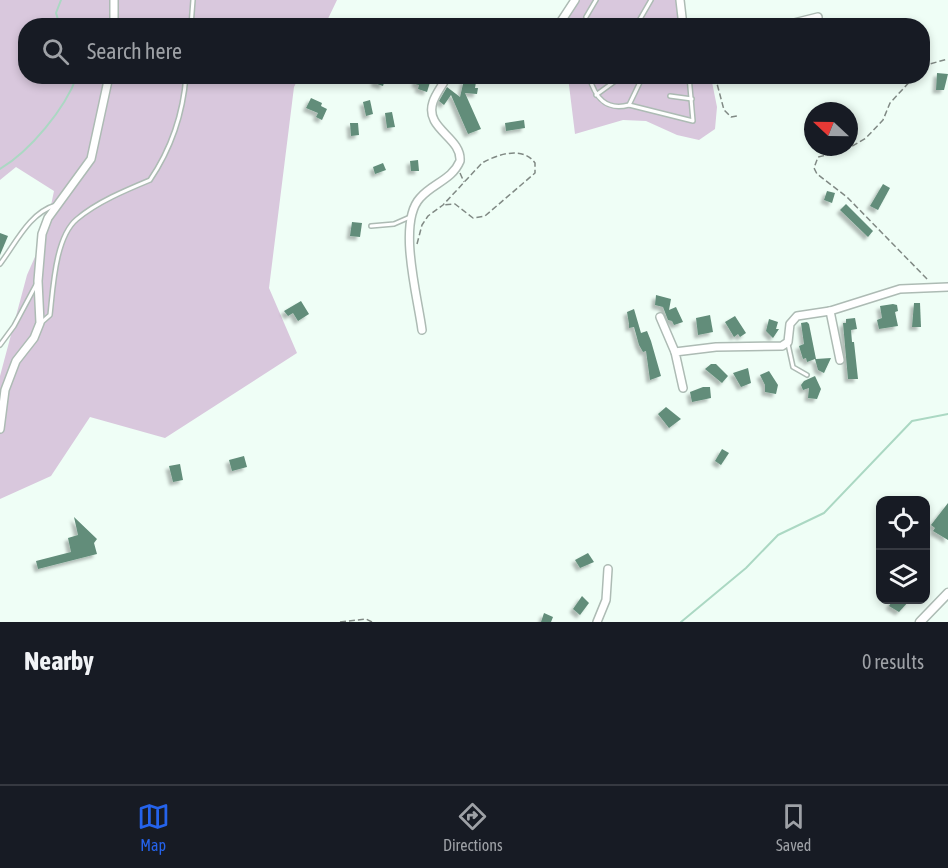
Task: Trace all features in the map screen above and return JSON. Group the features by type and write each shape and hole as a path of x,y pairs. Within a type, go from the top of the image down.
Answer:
{"street":[{"path":"114,0 114,18"},
{"path":"563,18 574,0"},
{"path":"680,0 682,18"},
{"path":"814,18 818,17"},
{"path":"0,429 5,390 16,361 34,338 40,323 38,281 42,234 58,204 91,159 107,84"},
{"path":"423,330 410,248 410,217 420,197 449,177 460,161 459,151 433,119 433,102 443,84"},
{"path":"675,352 716,347 782,346 788,342 792,320 830,311 900,289 948,287"},
{"path":"830,311 840,360"},
{"path":"660,316 675,352 683,388"},
{"path":"597,622 606,600 608,569"},
{"path":"920,622 948,592"}],"lane":[{"path":"192,18 193,0"},
{"path":"586,17 596,0"},
{"path":"641,18 651,0"},
{"path":"40,323 50,315 56,264 66,235 75,219 126,189 150,180 171,142 184,100 185,84"},
{"path":"592,84 596,95 604,104 619,108 629,105 693,121 690,84"},
{"path":"596,95 611,84"},
{"path":"629,105 639,84"},
{"path":"670,96 692,99"},
{"path":"0,264 12,242 45,208 58,204"},
{"path":"371,226 394,224 410,217"},
{"path":"0,345 14,326 38,281"},
{"path":"788,342 793,367 807,375"}],"path":[{"path":"930,64 948,59"},
{"path":"717,84 724,110 730,117 737,116"},
{"path":"908,84 890,103 883,120 866,138 844,151 818,157 814,168 817,174 847,197 936,287"},
{"path":"410,248 417,247 422,225 428,216 443,205 482,163 491,158 523,153 530,155 535,163 535,172 485,216 474,218 455,204 443,205"},
{"path":"340,622 366,619 372,622"}],"shaded area":[{"path":"0,0 337,0 328,18 18,18 18,84 296,84 269,288 297,353 165,438 90,417 51,476 0,499 0,376 27,275 45,234 54,191 16,167 0,180"},
{"path":"578,0 677,0 679,18 567,18"},
{"path":"569,84 712,84 717,107 715,129 699,140 677,135 646,121 623,120 575,134"}],"building":[{"path":"937,73 948,74 944,90 936,90"},
{"path":"415,84 430,84 427,92 418,89 419,85"},
{"path":"463,84 476,84 477,94 465,93 481,129 468,134 451,95 444,105 439,101 447,87 460,97"},
{"path":"311,98 322,103 321,106 327,109 322,120 316,117 318,113 306,108"},
{"path":"370,100 373,114 366,116 363,102"},
{"path":"392,112 395,127 387,128 385,113"},
{"path":"524,120 525,128 506,131 505,123"},
{"path":"350,123 358,123 359,135 351,136"},
{"path":"418,160 419,171 411,171 410,161"},
{"path":"383,163 386,170 375,174 373,167"},
{"path":"883,184 890,188 878,210 870,206"},
{"path":"827,191 835,193 832,203 824,200"},
{"path":"846,204 873,231 868,237 840,210"},
{"path":"352,222 362,223 360,237 350,236"},
{"path":"0,233 8,236 0,255"},
{"path":"656,295 671,299 669,310 676,307 683,322 674,325 668,320 663,307 655,305"},
{"path":"301,301 309,314 298,321 293,313 288,316 284,311"},
{"path":"914,303 920,303 921,327 912,327"},
{"path":"897,305 898,311 895,312 898,326 879,329 877,320 882,318 880,306"},
{"path":"634,309 641,333 647,331 661,376 650,380 646,351 643,352 639,345 634,327 629,328 627,312"},
{"path":"710,315 713,332 698,335 696,318"},
{"path":"735,316 746,333 740,337 738,334 734,337 725,322"},
{"path":"855,318 857,329 851,330 858,379 848,379 843,323 846,323 846,319"},
{"path":"769,319 778,322 776,329 779,329 773,338 766,331"},
{"path":"807,322 816,359 831,358 824,373 818,370 815,359 807,362 806,358 803,359 799,346 804,344 801,323"},
{"path":"711,364 716,364 728,376 722,383 705,369"},
{"path":"748,368 751,383 741,387 733,373"},
{"path":"769,371 778,385 776,394 765,392 765,385 760,375"},
{"path":"815,376 821,389 817,399 808,398 809,388 803,390 801,385"},
{"path":"710,387 711,398 692,402 690,392"},
{"path":"666,407 681,419 669,428 658,414"},
{"path":"722,449 729,453 721,465 715,461"},
{"path":"244,456 247,467 232,471 229,460"},
{"path":"180,464 183,480 173,482 169,466"},
{"path":"948,503 948,540 933,531 935,528 931,525"},
{"path":"74,517 97,539 94,543 97,554 38,569 36,561 71,552 68,538 78,535"},
{"path":"588,553 594,562 580,568 575,560"},
{"path":"582,596 589,603 580,615 573,609"},
{"path":"890,604 906,604 899,612 889,606"},
{"path":"544,613 553,617 551,622 541,622"}],"waterway":[{"path":"58,18 56,13 61,0"},
{"path":"0,169 23,152 45,128 64,102 73,84"},
{"path":"681,622 746,568 778,535 824,513 912,421 948,414"}]}
